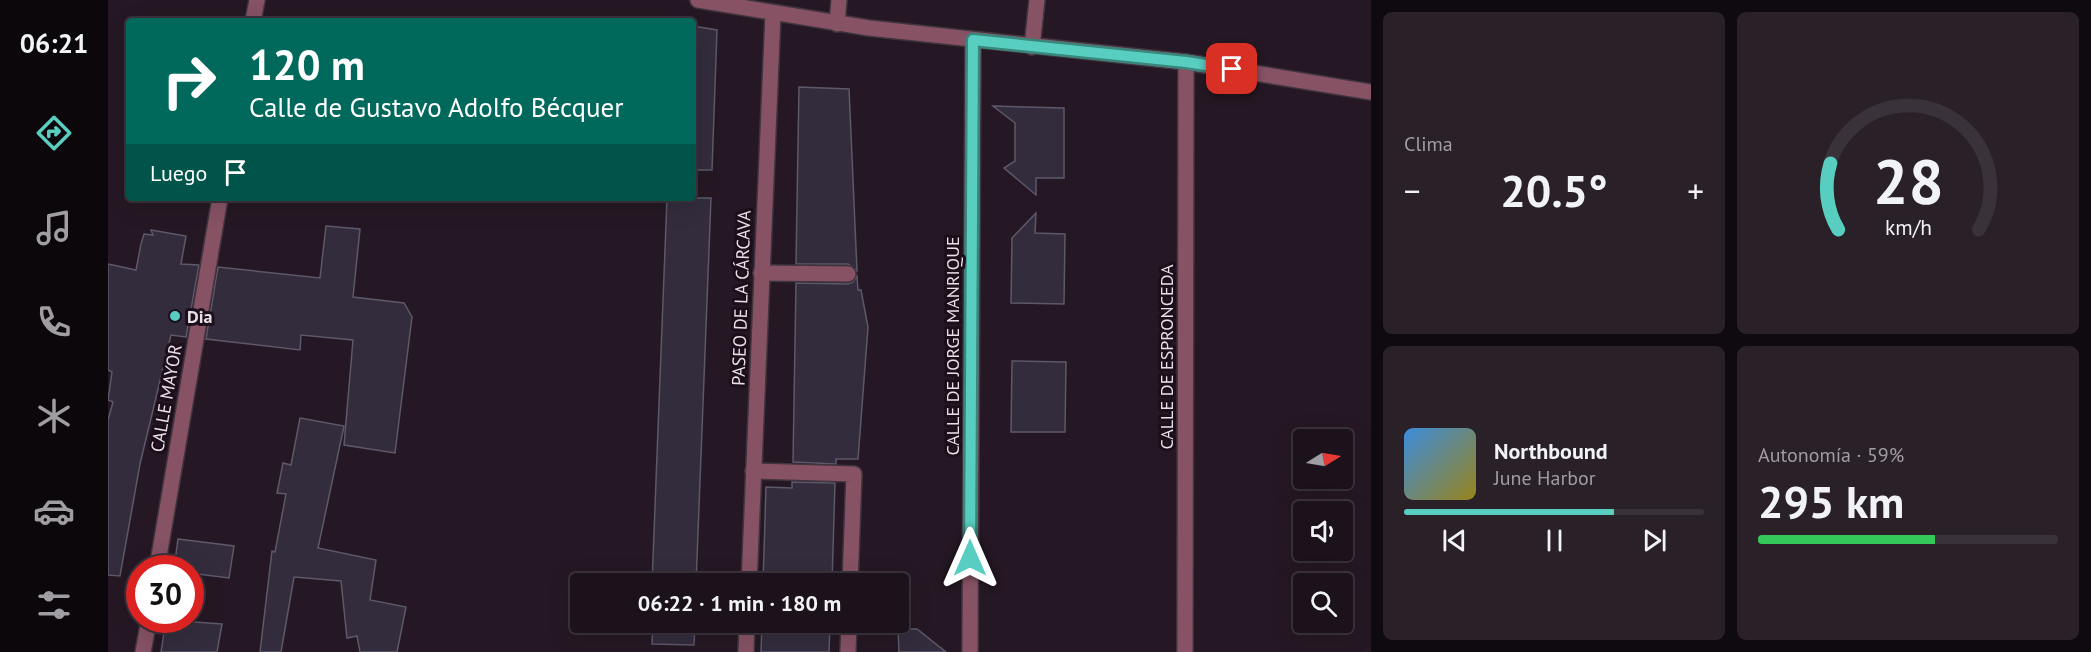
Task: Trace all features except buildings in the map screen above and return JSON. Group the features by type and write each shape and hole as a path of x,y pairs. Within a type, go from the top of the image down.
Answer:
{"street":[{"path":"254,18 257,0"},
{"path":"698,0 837,24 1186,62 1371,92"},
{"path":"837,24 839,0"},
{"path":"1032,47 1037,0"},
{"name":"PASEO DE LA CÁRCAVA","path":"748,573 773,14"},
{"name":"CALLE DE JORGE MANRIQUE","path":"970,652 973,40"},
{"name":"CALLE DE ESPRONCEDA","path":"1185,652 1186,62"},
{"name":"CALLE MAYOR","path":"160,555 219,201"},
{"path":"761,273 848,274"},
{"path":"753,471 854,474 850,573"},
{"path":"143,652 147,633"},
{"path":"746,652 747,633"},
{"path":"848,652 849,633"}],"place":[{"name":"Dia","path":"175,316"}],"route":[{"path":"970,558 973,40 1186,62 1232,69"}]}
